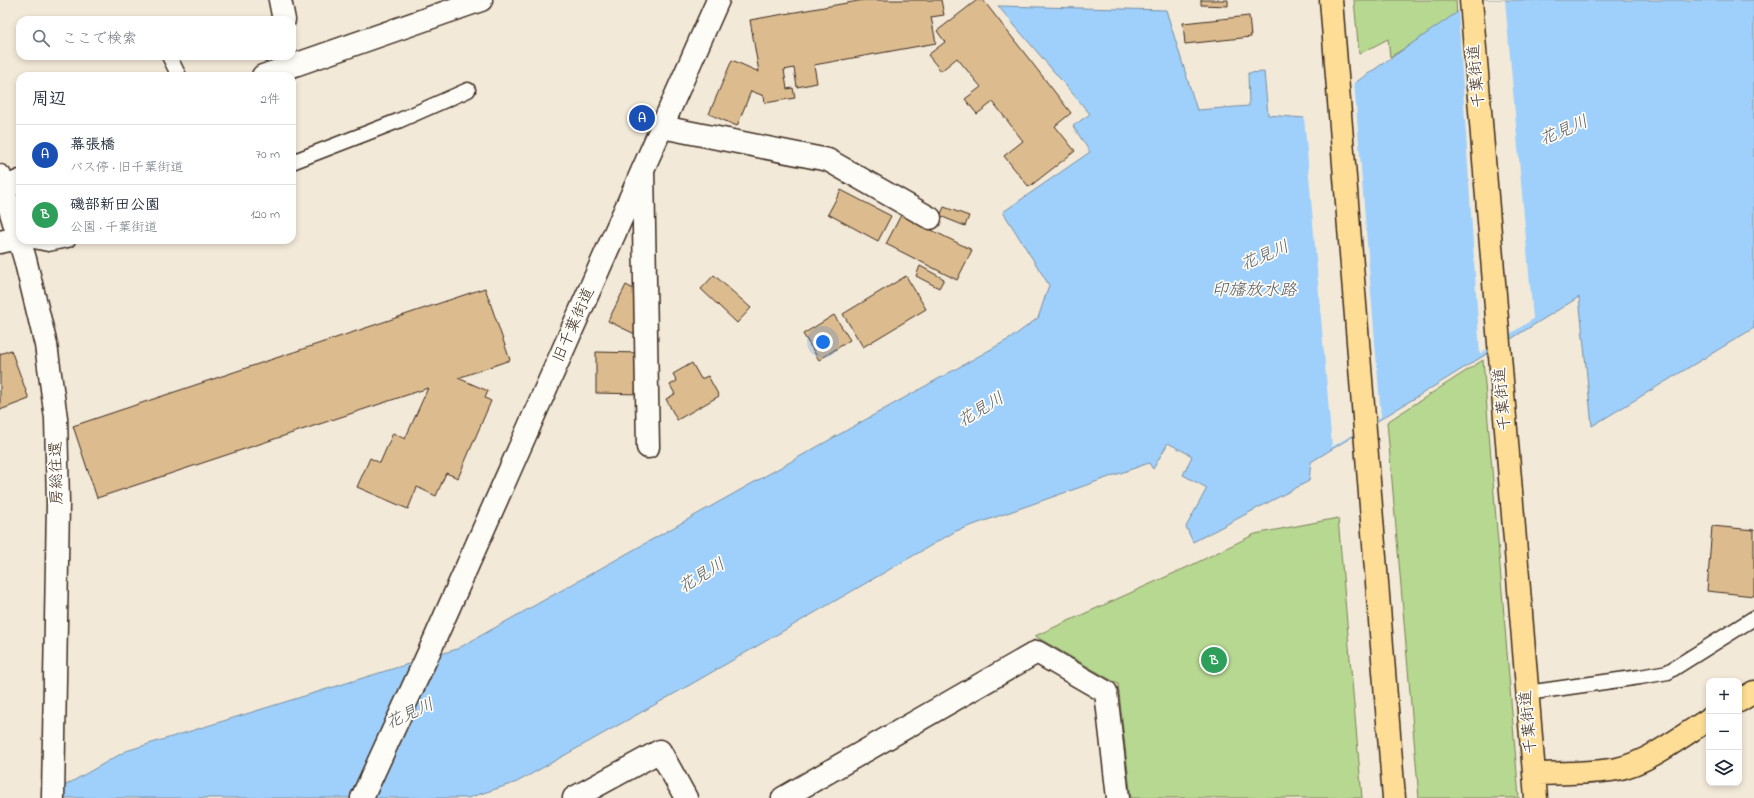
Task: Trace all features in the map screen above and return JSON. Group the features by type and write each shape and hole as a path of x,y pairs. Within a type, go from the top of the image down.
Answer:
{"highway":[{"path":"1331,0 1394,798"},
{"name":"千葉街道","path":"1471,0 1536,798"},
{"path":"1742,699 1754,692"},
{"path":"1534,774 1618,769 1641,761 1706,721"}],"street":[{"path":"280,0 283,16"},
{"path":"296,57 481,0"},
{"name":"旧千葉街道","path":"362,798 430,650 718,0"},
{"path":"270,72 290,60"},
{"path":"662,127 828,160 930,218"},
{"path":"642,170 648,447"},
{"name":"房総往還","path":"8,182 16,234"},
{"name":"房総往還","path":"18,244 46,346 56,418 58,503 53,798"},
{"path":"783,798 1037,652 1106,692 1118,798"},
{"path":"574,798 660,751 686,798"}],"lane":[{"path":"171,60 177,72"},
{"path":"296,160 398,121 468,90"},
{"path":"1527,693 1668,672 1754,618"}],"green space":[{"path":"1354,0 1456,0 1457,17 1390,57 1388,39 1359,54"},
{"path":"1483,360 1519,798 1419,798 1387,422"},
{"path":"1338,518 1362,798 1131,798 1118,684 1035,636 1190,566 1255,534"}],"water":[{"name":"印旛放水路","path":"1475,0 1754,0 1754,328 1592,426 1579,297 1311,462 1309,481 1193,542 1186,527 1207,488 1183,475 1192,456 1168,443 1153,469 1149,463 956,531 688,686 517,782 468,798 43,798 126,751 457,649 1011,338 1038,318 1049,285 1003,212 1090,152 1073,126 1090,114 998,6 1166,10 1197,110 1249,106 1248,73 1264,72 1268,115 1304,118"}],"pier":[{"path":"1472,0 1505,0 1533,319 1480,354 1458,9"},
{"path":"1354,81 1381,417 1332,447 1304,116"}],"building":[{"path":"864,0 941,0 944,15 931,17 936,43 814,65 817,83 797,87 794,68 784,70 787,89 793,88 795,98 765,103 764,96 751,91 737,126 709,114 732,60 759,72 750,20"},
{"path":"977,0 983,0 1071,113 1055,126 1075,151 1029,187 1004,156 1023,141 993,102 977,114 965,99 981,87 957,58 941,71 928,55 945,42 937,31"},
{"path":"1201,0 1228,0 1228,6 1201,5"},
{"path":"1249,16 1251,37 1185,44 1183,23"},
{"path":"841,190 891,216 878,241 828,214"},
{"path":"944,207 969,216 965,226 940,216"},
{"path":"901,215 972,250 957,280 886,244"},
{"path":"920,266 944,279 939,288 916,276"},
{"path":"714,275 751,308 737,323 701,289"},
{"path":"906,276 926,309 863,347 843,314"},
{"path":"626,285 643,294 641,337 608,321"},
{"path":"485,288 510,360 458,378 488,391 485,398 491,401 458,478 446,473 436,496 417,487 408,509 357,487 370,458 380,463 393,433 405,439 428,388 97,498 73,426"},
{"path":"834,315 850,340 819,360 803,334"},
{"path":"11,350 29,399 0,410 0,354"},
{"path":"596,352 640,353 640,394 596,393"},
{"path":"692,363 701,379 708,376 719,396 677,420 666,399 675,394 670,385 677,381 673,374"},
{"path":"1712,526 1754,530 1754,596 1707,591"}],"place":[{"name":"幕張橋","path":"642,118"},
{"name":"磯部新田公園","path":"1214,660"}],"water label":[{"name":"花見川","path":"1564,131"},
{"name":"花見川","path":"1265,256"},
{"name":"花見川","path":"981,410"},
{"name":"花見川","path":"702,576"},
{"name":"花見川","path":"410,714"}]}
